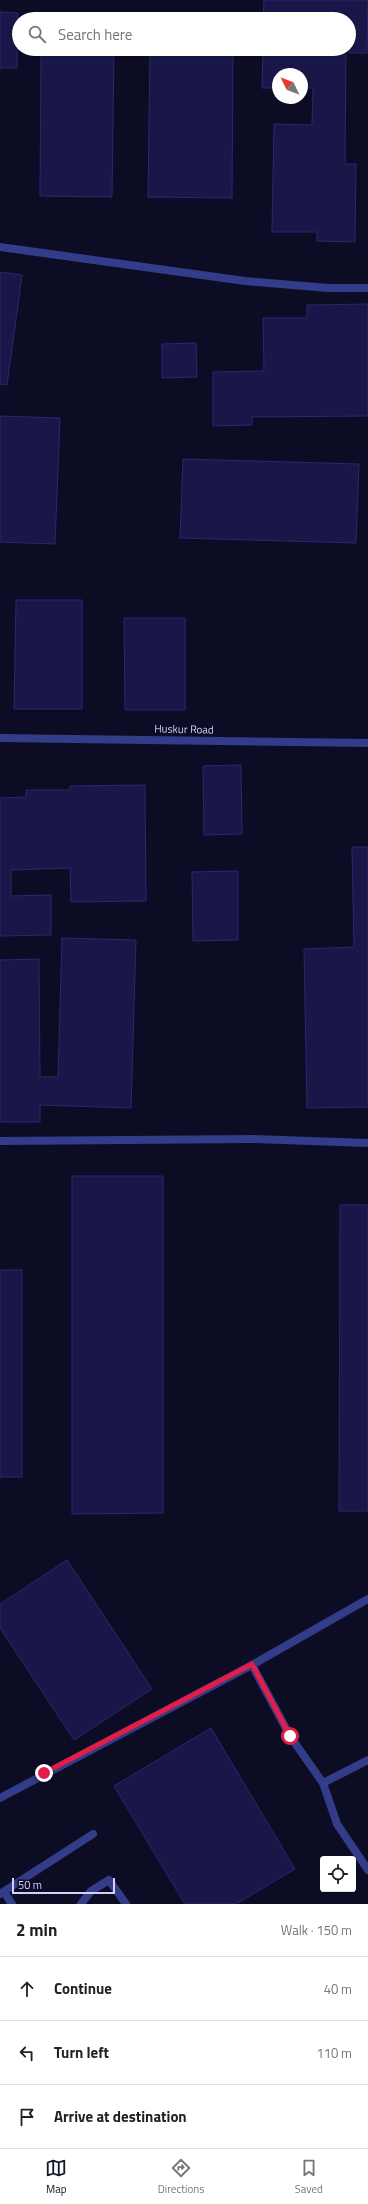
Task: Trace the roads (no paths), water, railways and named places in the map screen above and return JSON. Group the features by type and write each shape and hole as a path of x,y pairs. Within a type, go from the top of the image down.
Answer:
{"street":[{"path":"0,247 245,281 328,288 368,288"},
{"name":"Huskur Road","path":"0,738 368,743"},
{"path":"0,1141 253,1140 368,1143"},
{"path":"0,1798 252,1664 368,1599"},
{"path":"252,1664 290,1736 323,1783 337,1824 368,1870"},
{"path":"323,1783 368,1760"},
{"path":"12,1904 2,1893 93,1834"},
{"path":"81,1904 92,1891 109,1880 126,1904"}]}
